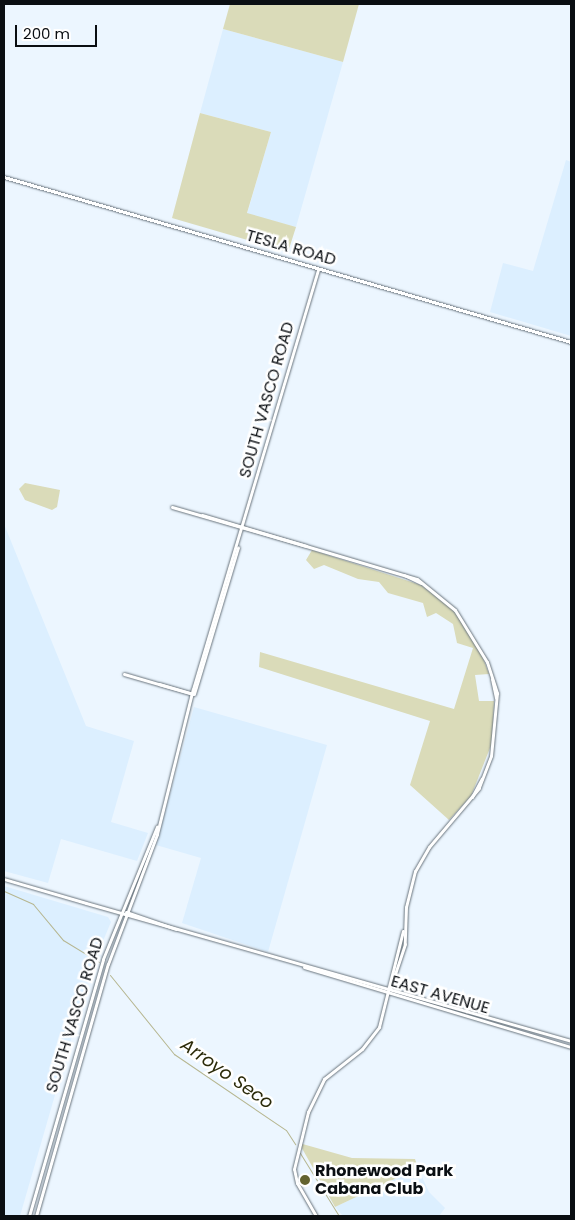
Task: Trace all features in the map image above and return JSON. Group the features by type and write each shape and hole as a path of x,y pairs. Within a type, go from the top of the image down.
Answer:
{"main road":[{"name":"TESLA ROAD","path":"4,177 571,342"},
{"name":"SOUTH VASCO ROAD","path":"36,1216 126,916 158,826 192,694 243,528 318,268"},
{"path":"172,507 403,574 421,583 467,624 492,676 496,698 496,734 483,778 472,797 421,859 410,887 405,925 405,944 372,1038 320,1085 298,1146 295,1179 316,1216"},
{"path":"124,674 192,694"},
{"name":"SOUTH VASCO ROAD","path":"29,1216 99,974 121,913 158,826"},
{"name":"EAST AVENUE","path":"4,879 303,966 571,1047"},
{"name":"EAST AVENUE","path":"121,913 128,912 176,929"},
{"name":"EAST AVENUE","path":"303,966 571,1041"}],"shaded area":[{"path":"223,29 343,62 296,227 247,214 271,132 200,113"},
{"path":"566,160 571,162 571,336 490,312 503,263 533,271"},
{"path":"4,524 86,726 134,741 111,822 148,833 137,861 61,839 48,883 4,871"},
{"path":"194,707 327,745 268,952 182,923 201,858 156,845"},
{"path":"4,886 108,917 111,922 92,967 20,1216 4,1216"},
{"path":"418,1168 429,1192 445,1208 439,1216 343,1216 335,1207"}],"green space":[{"path":"230,4 359,4 343,62 223,29"},
{"path":"200,113 271,132 247,213 296,227 288,252 172,218"},
{"path":"25,483 60,490 57,507 52,510 25,500 19,489"},
{"path":"312,550 421,585 452,609 477,642 489,674 475,675 479,701 494,701 492,743 471,796 449,820 410,785 430,721 259,667 260,652 454,709 473,648 457,643 453,624 436,613 427,617 423,603 388,593 379,582 358,579 324,565 314,569 306,560"},
{"path":"299,1143 352,1158 415,1159 418,1168 335,1207"}],"waterway":[{"name":"Arroyo Seco","path":"4,891 33,904 63,940 99,962"},
{"name":"Arroyo Seco","path":"110,975 174,1054 286,1130 295,1144"},
{"name":"Arroyo Seco","path":"300,1153 339,1216"}],"place":[{"name":"Rhonewood Park Cabana Club","path":"305,1180"}]}
